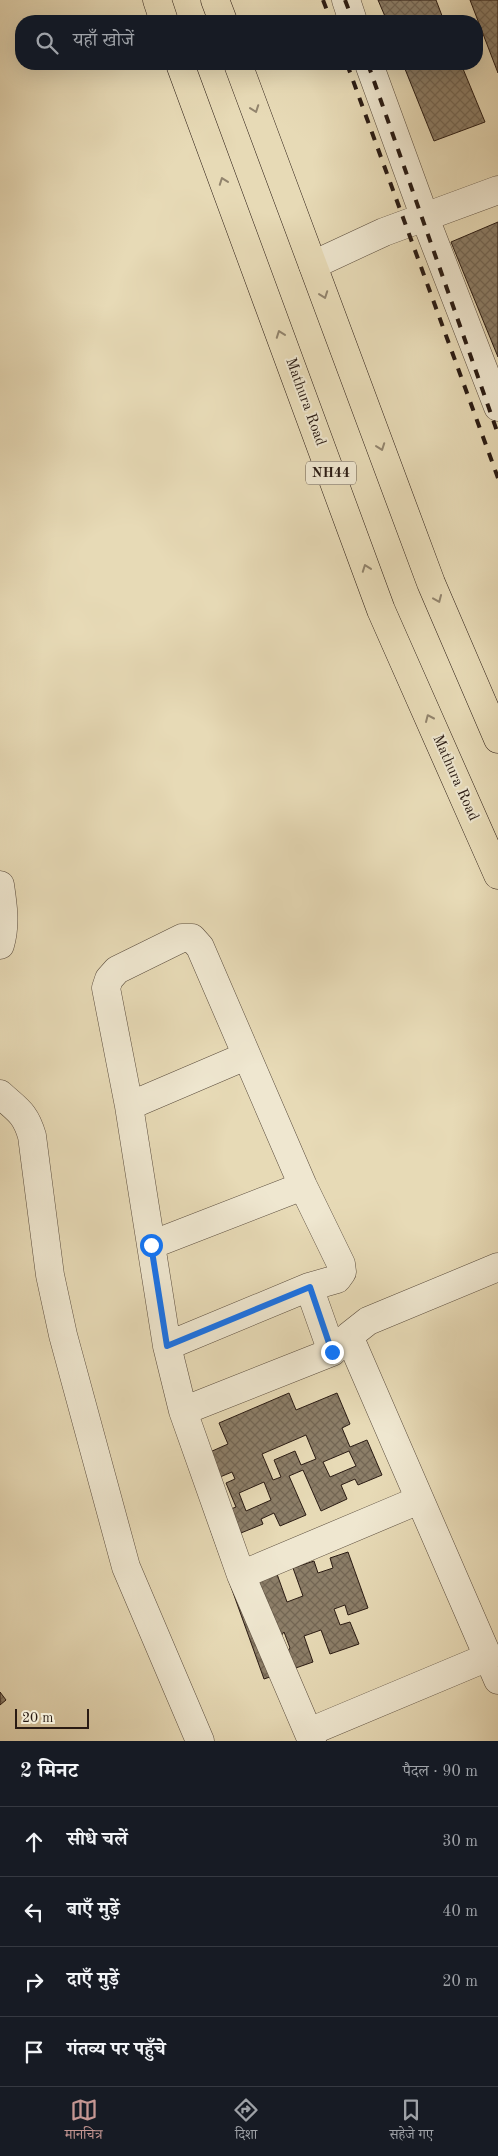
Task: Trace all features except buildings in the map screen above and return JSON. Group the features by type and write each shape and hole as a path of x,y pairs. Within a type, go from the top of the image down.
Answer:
{"highway":[{"path":"157,0 162,15"},
{"path":"215,0 221,15"},
{"name":"Mathura Road","path":"182,70 382,610 498,875"},
{"path":"240,70 431,583 498,738"}],"street":[{"path":"346,0 351,15"},
{"path":"371,70 425,218 498,407"},
{"path":"313,265 384,232 498,190"},
{"path":"0,884 4,931 0,945"},
{"path":"167,1346 310,1287 337,1279 342,1272 341,1264 303,1186 200,947 192,938 182,938 117,970 106,988 129,1106 167,1346 183,1411 242,1575 310,1737 493,1669 419,1500 310,1287"},
{"path":"129,1106 246,1056"},
{"path":"0,1094 22,1113 28,1122 32,1136 50,1275 63,1335 126,1567 200,1741"},
{"path":"151,1245 303,1186"},
{"path":"183,1411 340,1344 368,1321 498,1267"},
{"path":"242,1575 419,1500"}],"railway":[{"path":"323,0 329,15"},
{"path":"345,0 351,15"},
{"path":"349,70 498,478"},
{"path":"370,70 498,434"}],"route":[{"path":"151,1245 167,1346 310,1287 332,1352"}]}
